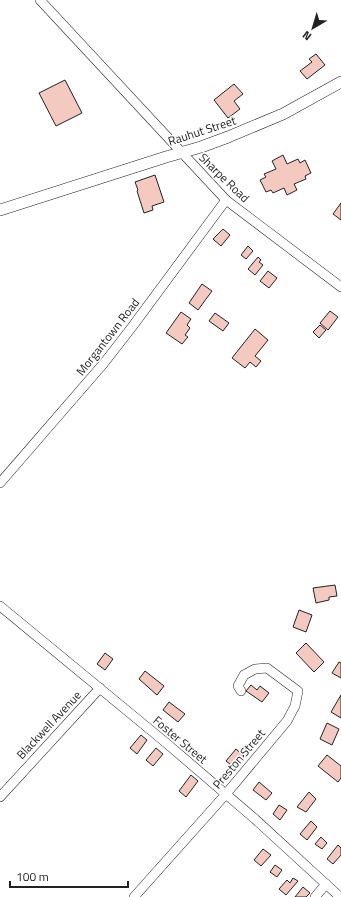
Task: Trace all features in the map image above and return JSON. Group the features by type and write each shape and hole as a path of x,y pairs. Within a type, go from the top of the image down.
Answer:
{"main road":[{"name":"Rauhut Street","path":"0,210 208,145 264,123 341,82"}],"street":[{"name":"Sharpe Road","path":"40,0 226,200 341,287"},
{"name":"Morgantown Road","path":"0,483 104,363 226,200"},
{"name":"Foster Street","path":"0,606 226,794 340,897"},
{"name":"Preston Street","path":"134,897 226,794 287,721 295,706 298,691 267,668 255,669 244,675 238,686 241,692"},
{"name":"Blackwell Avenue","path":"0,797 100,688"},
{"path":"315,897 326,884"}],"building":[{"path":"316,54 325,65 307,79 300,71 312,62 309,59"},
{"path":"65,80 82,113 56,126 39,93"},
{"path":"234,84 243,94 234,101 240,109 228,118 214,100"},
{"path":"283,155 287,164 298,159 300,163 305,160 311,173 305,176 306,179 294,184 297,190 287,195 284,188 273,193 271,190 266,192 260,180 266,177 264,174 276,169 272,161"},
{"path":"155,175 164,202 152,206 153,210 144,213 135,182"},
{"path":"341,203 341,220 333,214"},
{"path":"223,229 230,235 221,246 213,239"},
{"path":"248,246 253,251 246,259 241,255"},
{"path":"258,257 261,260 259,262 263,265 255,275 248,269"},
{"path":"268,271 277,278 269,288 260,281"},
{"path":"202,284 212,291 198,310 189,303"},
{"path":"330,311 338,317 328,330 320,323"},
{"path":"181,312 191,319 187,325 190,328 185,335 188,337 182,344 166,333"},
{"path":"215,313 229,323 223,331 209,321"},
{"path":"320,325 326,330 319,338 313,332"},
{"path":"255,329 268,340 255,356 261,361 256,367 250,362 245,368 232,358"},
{"path":"335,585 337,596 329,597 329,600 316,603 313,588"},
{"path":"299,610 312,615 306,632 293,627"},
{"path":"306,643 324,662 314,672 296,653"},
{"path":"105,653 113,659 105,670 97,664"},
{"path":"339,662 341,663 341,678 332,673"},
{"path":"145,671 164,686 157,695 139,679"},
{"path":"251,685 257,690 260,686 269,693 262,702 246,691"},
{"path":"341,695 341,718 331,712"},
{"path":"169,702 185,714 178,722 163,710"},
{"path":"327,723 339,729 332,745 320,739"},
{"path":"141,735 147,740 137,754 130,748"},
{"path":"156,748 163,754 153,766 146,760"},
{"path":"236,749 244,756 235,768 226,761"},
{"path":"327,755 341,766 341,778 338,782 318,766"},
{"path":"191,775 198,781 186,797 179,791"},
{"path":"259,782 272,793 266,800 253,790"},
{"path":"309,792 316,799 306,812 297,807"},
{"path":"279,805 287,810 280,820 273,814"},
{"path":"311,821 317,827 307,840 300,834"},
{"path":"321,837 327,843 322,849 315,844"},
{"path":"338,845 341,848 341,855 333,864 327,859"},
{"path":"263,849 271,855 261,866 254,860"},
{"path":"275,865 282,870 277,877 270,872"},
{"path":"293,878 298,881 286,895 279,889 287,880 290,883"},
{"path":"303,887 310,893 306,897 295,897"}]}
